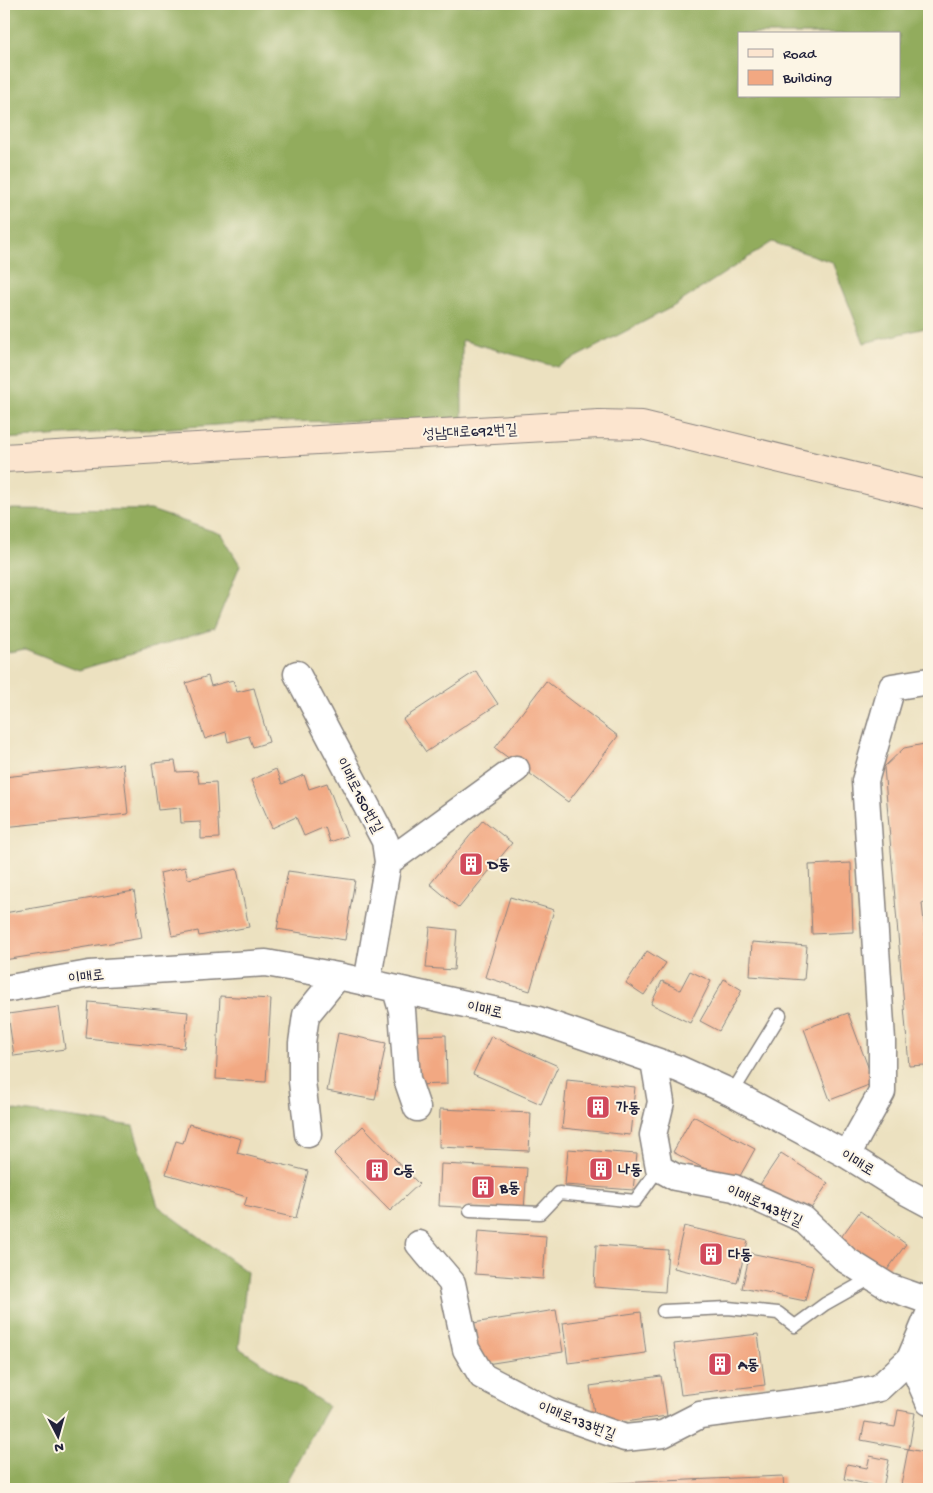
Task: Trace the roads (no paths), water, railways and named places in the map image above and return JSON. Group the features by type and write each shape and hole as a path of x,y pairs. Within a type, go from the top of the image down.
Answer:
{"street":[{"name":"성남대로692번길","path":"4,458 599,424 642,425 929,495"},
{"name":"이매로150번길","path":"297,674 385,841 388,862 367,983"},
{"path":"847,1155 882,1092 882,1040 865,781 892,687 929,681"},
{"path":"388,862 516,770"},
{"name":"이매로","path":"4,989 89,974 266,963 338,976 538,1020 679,1069 732,1093 847,1155 929,1204"},
{"path":"308,1134 302,1081 302,1043 306,1015 338,976"},
{"path":"396,990 402,1010 407,1079 417,1108"},
{"path":"654,1060 661,1102 653,1135 659,1168"},
{"name":"이매로143번길","path":"659,1168 675,1178 734,1188 803,1219 846,1260 889,1287 929,1301"},
{"name":"이매로133번길","path":"420,1244 452,1284 466,1349 482,1376 549,1411 625,1438 663,1434 700,1415 837,1397 879,1388 910,1360 929,1314"},
{"path":"910,1360 929,1402"}],"lane":[{"path":"732,1093 780,1015"},
{"path":"470,1210 540,1213 558,1193 635,1201 659,1168"},
{"path":"664,1311 728,1308 778,1313 795,1326 825,1304 873,1277"}],"place":[{"name":"D동","path":"471,864"},
{"name":"가동","path":"598,1107"},
{"name":"나동","path":"601,1169"},
{"name":"C동","path":"377,1170"},
{"name":"B동","path":"483,1187"},
{"name":"다동","path":"711,1254"},
{"name":"A동","path":"720,1364"}]}
